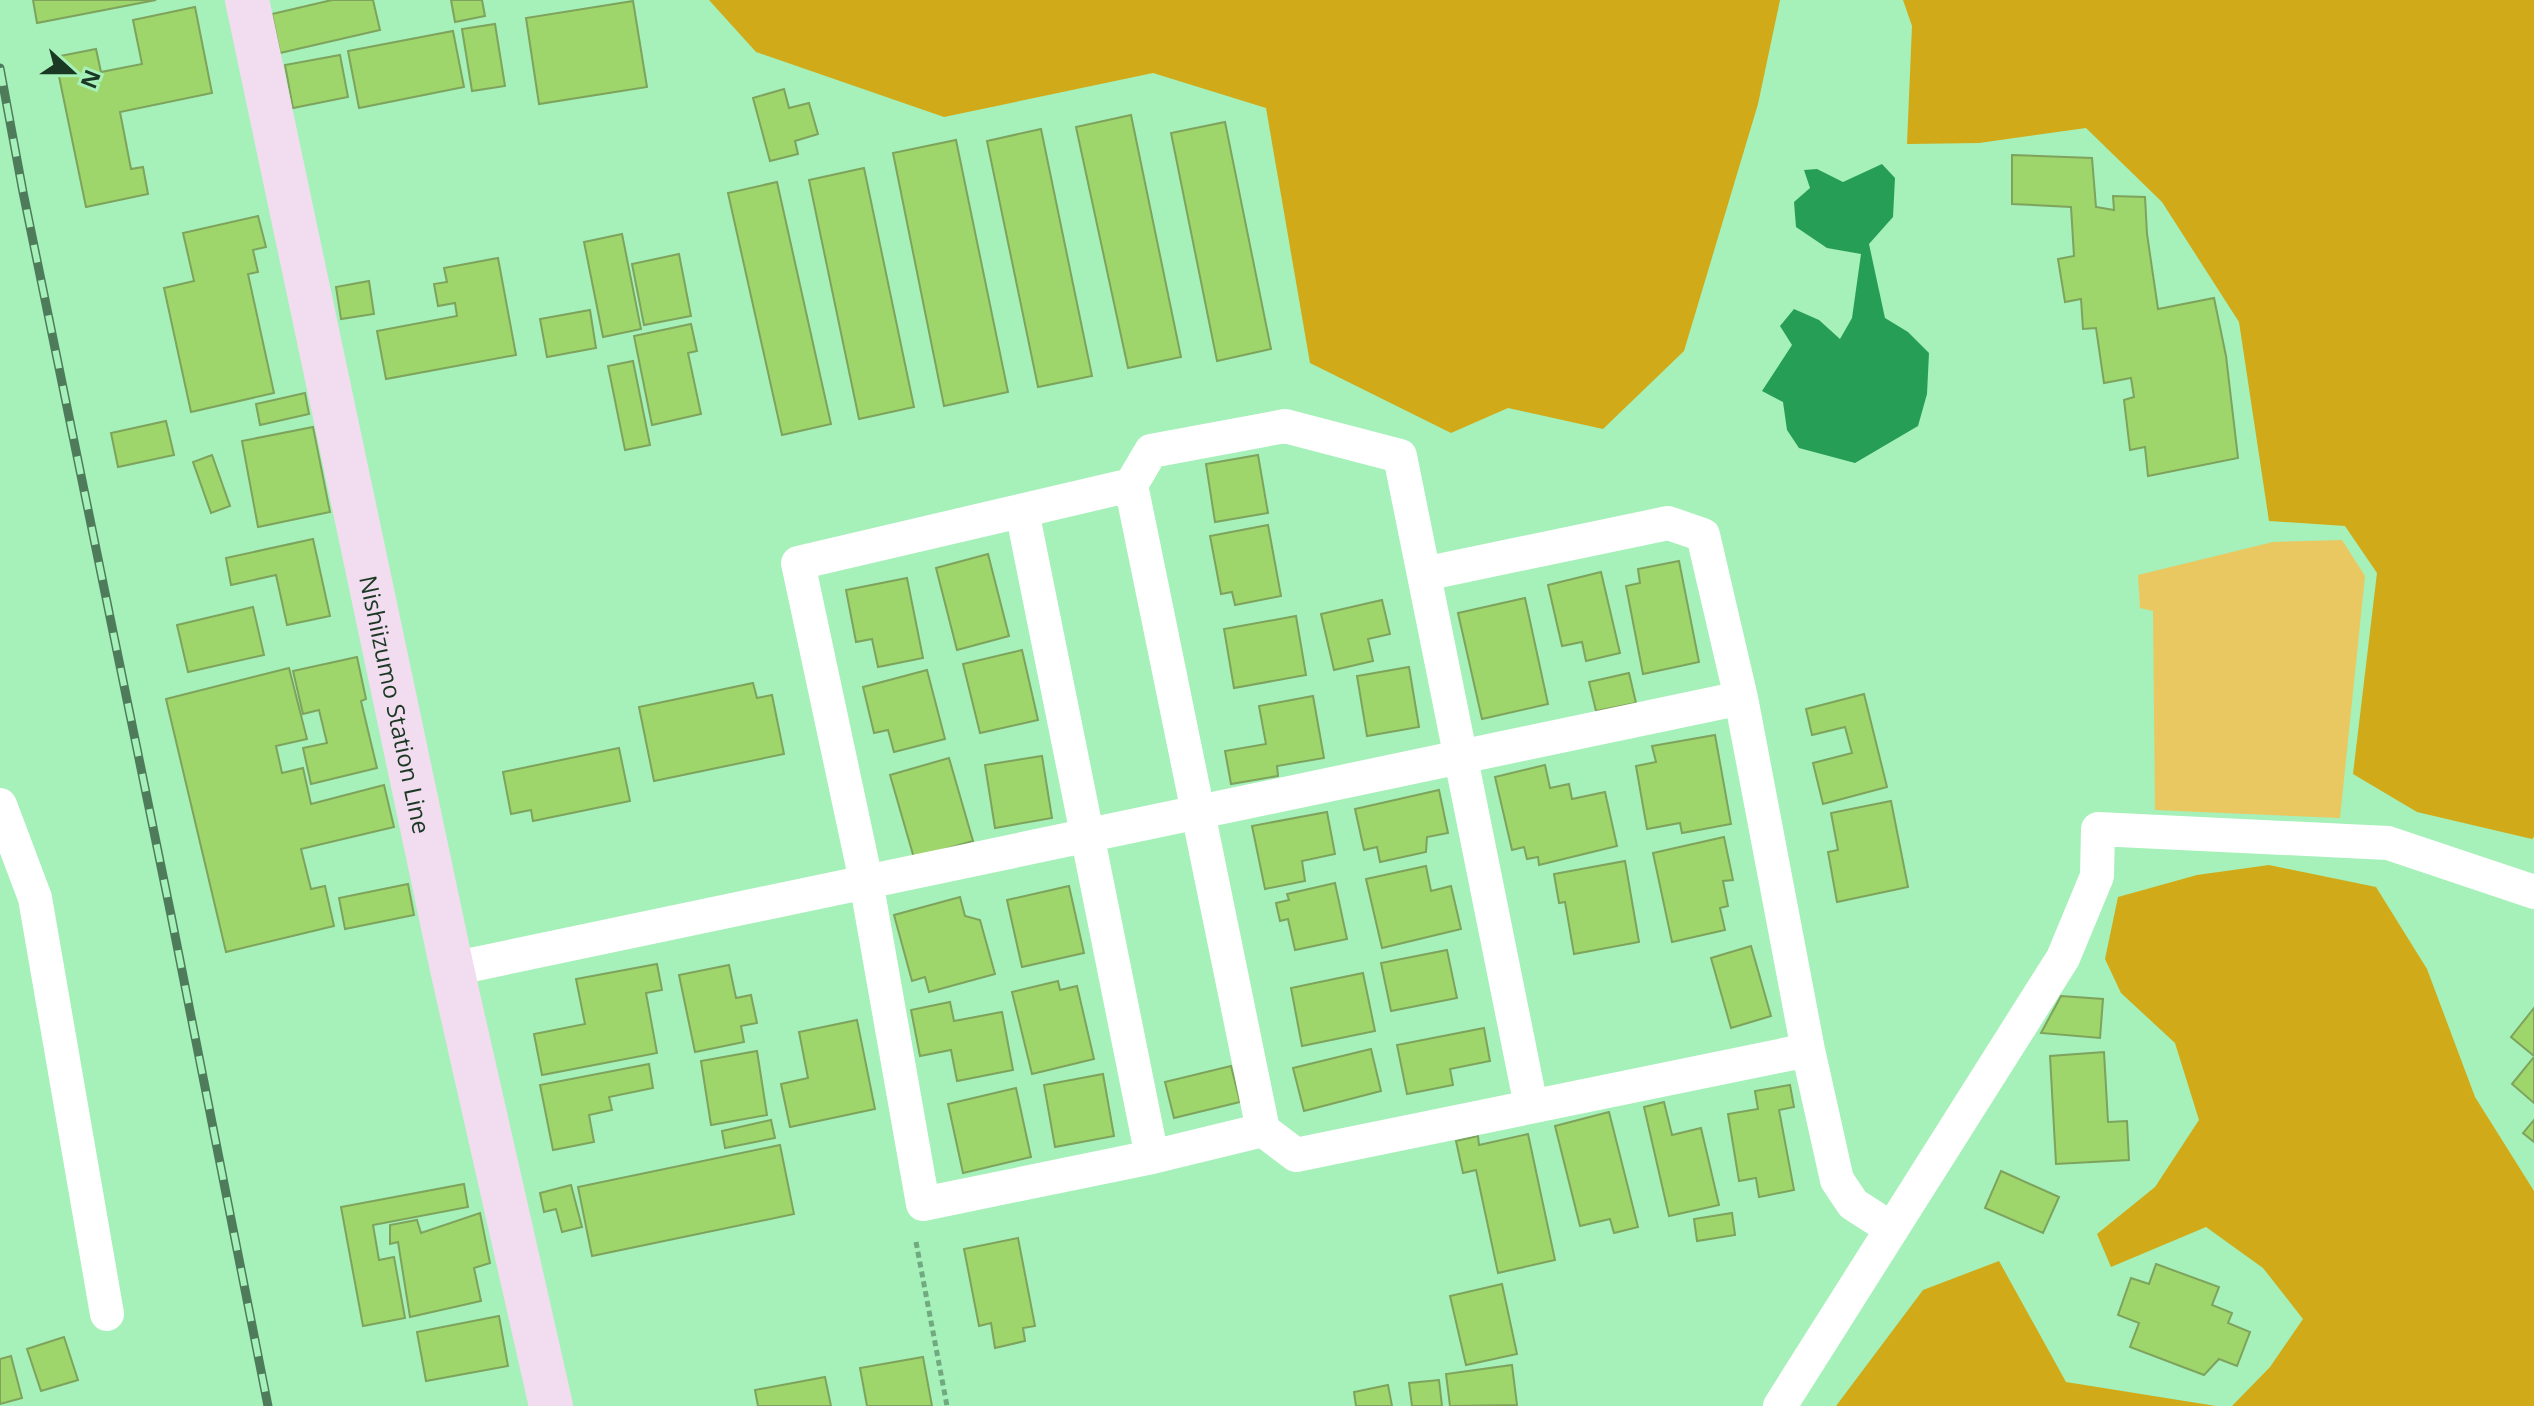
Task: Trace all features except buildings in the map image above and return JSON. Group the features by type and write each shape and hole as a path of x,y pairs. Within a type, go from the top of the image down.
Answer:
{"main road":[{"name":"Nishiizumo Station Line","path":"247,0 452,969 551,1406"}],"street":[{"path":"1531,1106 1400,456 1285,426 1151,451 1131,485 1263,1130 1296,1155 1808,1050"},
{"path":"1131,485 798,563 866,881 923,1204 1152,1157 1263,1130"},
{"path":"1022,511 1152,1157"},
{"path":"1424,574 1668,523 1703,535 1741,698 1808,1050 1837,1180 1853,1204 1892,1229"},
{"path":"452,969 1741,698"},
{"path":"0,805 35,898 107,1314"},
{"path":"1780,1406 2063,958 2097,876 2098,829 2388,843 2534,892"}],"path":[{"path":"923,1204 915,1237 947,1406"}],"shaded area":[{"path":"709,0 1780,0 1758,104 1684,351 1603,429 1508,408 1451,433 1310,363 1266,108 1153,73 944,117 756,52"},
{"path":"1903,0 2534,0 2532,839 2417,812 2353,774 2377,573 2345,526 2269,521 2239,322 2162,202 2086,128 1979,143 1907,144 1912,26"},
{"path":"1882,164 1895,178 1893,217 1869,244 1885,318 1908,332 1929,353 1927,394 1918,426 1855,463 1799,448 1787,430 1783,402 1762,391 1792,345 1780,326 1794,309 1819,320 1840,339 1852,318 1861,254 1827,248 1796,227 1794,202 1810,188 1804,170 1817,169 1843,182"},
{"path":"2342,540 2365,576 2340,818 2155,810 2153,611 2140,608 2138,575 2273,542"},
{"path":"2269,865 2376,887 2427,969 2475,1097 2534,1191 2534,1406 2232,1406 2270,1367 2303,1319 2263,1268 2206,1227 2111,1267 2097,1234 2155,1187 2199,1120 2175,1043 2121,993 2105,959 2118,897 2197,875"},
{"path":"1999,1261 2066,1382 2216,1406 1836,1406 1923,1290"}],"railway":[{"path":"0,68 268,1406"}]}
